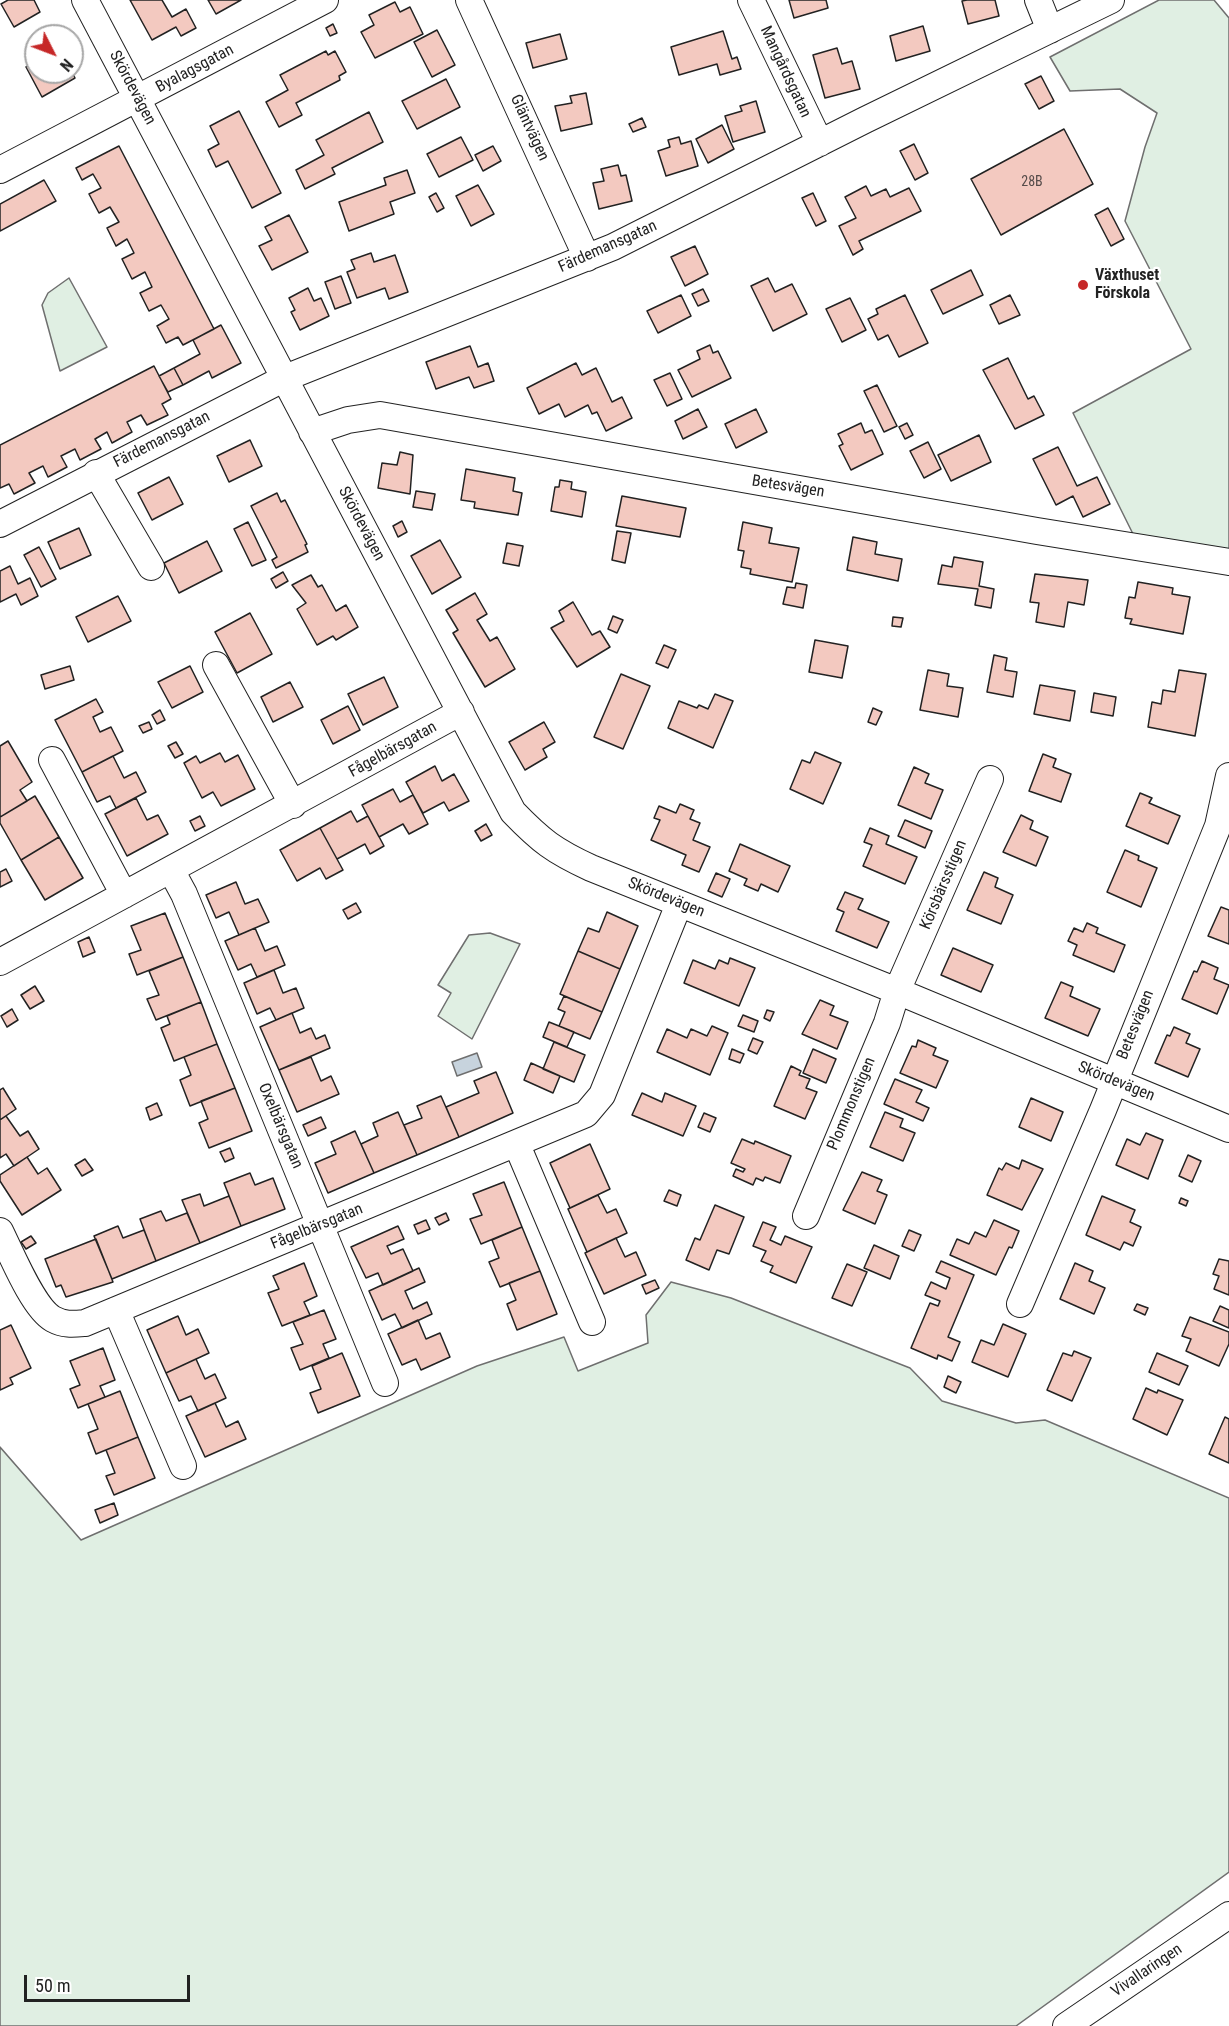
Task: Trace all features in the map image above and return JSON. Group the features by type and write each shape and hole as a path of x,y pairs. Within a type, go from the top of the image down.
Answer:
{"street":[{"name":"Skördevägen","path":"85,0 513,812 541,842 565,856 679,904 897,991 1229,1129"},
{"name":"Byalagsgatan","path":"0,170 325,0"},
{"name":"Gläntvägen","path":"469,0 587,258"},
{"name":"Mangårdsgatan","path":"751,0 820,143"},
{"path":"1038,0 1050,30"},
{"name":"Färdemansgatan","path":"0,524 285,378 587,258 1111,0"},
{"name":"Betesvägen","path":"312,432 348,420 380,415 1037,531 1229,561"},
{"name":"Färdemansgatan","path":"96,474 151,567"},
{"path":"216,665 293,805"},
{"name":"Fågelbärsgatan","path":"0,962 293,805 460,712"},
{"path":"52,760 124,895"},
{"name":"Betesvägen","path":"1020,1304 1218,826 1229,776"},
{"name":"Körsbärsstigen","path":"897,991 990,779"},
{"name":"Oxelbärsgatan","path":"171,870 184,894 385,1383"},
{"name":"Fågelbärsgatan","path":"0,1231 40,1307 51,1319 67,1325 85,1323 517,1145 593,1109 606,1085 679,904"},
{"name":"Plommonstigen","path":"806,1216 887,1023 897,991"},
{"path":"517,1145 592,1322"},
{"path":"116,1310 183,1466"},
{"name":"Vivallaringen","path":"1066,2026 1229,1915"}],"green space":[{"path":"1159,0 1214,0 1229,18 1229,556 1134,536 1073,413 1191,349 1125,221 1145,147 1157,113 1120,89 1070,91 1050,57"},
{"path":"69,278 107,347 60,371 42,305 48,293"},
{"path":"490,933 520,944 472,1039 438,1016 451,993 438,985 469,935"},
{"path":"671,1282 731,1298 910,1368 942,1401 1016,1423 1045,1420 1229,1498 1229,1872 1016,2026 0,2026 0,1447 81,1540 477,1366 564,1337 578,1371 648,1343 646,1315"}],"shaded area":[{"path":"477,1053 482,1067 457,1076 452,1062"}],"building":[{"path":"8,0 34,0 40,12 14,27 1,4"},
{"path":"130,0 162,0 172,17 186,9 196,28 181,36 176,27 152,40"},
{"path":"208,0 241,0 216,14"},
{"path":"789,0 826,0 828,8 794,18"},
{"path":"995,0 999,16 968,24 962,1"},
{"path":"395,2 400,12 410,7 423,34 375,58 361,32 374,25 369,15"},
{"path":"333,24 337,33 330,36 326,28"},
{"path":"923,26 930,51 896,61 890,36"},
{"path":"437,30 455,65 432,77 414,42"},
{"path":"723,31 732,59 737,57 741,69 720,75 717,64 679,75 671,47"},
{"path":"560,34 567,59 533,68 526,43"},
{"path":"837,48 842,64 852,61 860,89 825,98 813,55"},
{"path":"326,51 328,55 335,51 346,72 339,76 340,80 296,103 302,115 279,127 266,102 288,90 280,75"},
{"path":"1041,76 1054,101 1039,109 1025,84"},
{"path":"446,79 460,107 417,129 402,101"},
{"path":"35,84 65,84 42,97"},
{"path":"586,93 592,124 561,131 555,106 572,103 570,96"},
{"path":"756,101 765,132 733,142 725,116 742,111 740,106"},
{"path":"239,111 281,193 252,208 228,161 216,167 208,150 219,144 210,126"},
{"path":"369,112 383,142 332,168 335,174 305,189 296,170 324,155 316,140"},
{"path":"642,118 646,127 633,132 629,124"},
{"path":"722,125 734,149 708,163 696,139"},
{"path":"1064,129 1093,184 1001,235 971,179"},
{"path":"461,137 473,160 439,177 427,154"},
{"path":"679,137 681,144 691,141 698,166 666,176 658,151 670,147 668,140"},
{"path":"914,144 928,173 915,180 900,151"},
{"path":"119,146 214,329 183,345 178,337 166,343 157,326 169,319 161,305 149,311 140,293 152,287 145,272 132,279 122,259 134,253 127,239 116,246 107,228 119,222 110,207 99,213 89,194 101,188 93,174 82,180 76,168"},
{"path":"493,146 501,161 483,171 475,155"},
{"path":"618,165 621,176 626,175 632,201 599,209 593,183 604,181 601,169"},
{"path":"407,170 415,193 390,202 394,214 349,231 339,202 386,185 384,178"},
{"path":"44,180 56,201 0,231 0,204"},
{"path":"478,185 494,214 471,226 456,196"},
{"path":"866,186 871,196 886,189 890,197 909,188 921,211 859,241 863,249 853,255 839,226 856,218 845,197"},
{"path":"436,193 444,208 437,212 429,197"},
{"path":"813,193 826,221 816,226 802,198"},
{"path":"1108,208 1124,239 1111,246 1095,215"},
{"path":"289,215 308,252 272,270 259,246 272,240 265,227"},
{"path":"695,246 708,274 685,286 671,257"},
{"path":"371,253 374,262 395,255 408,292 389,299 385,288 357,298 347,272 355,269 351,260"},
{"path":"971,270 983,295 943,314 931,290"},
{"path":"341,276 351,303 335,309 325,282"},
{"path":"768,278 775,292 792,284 807,314 773,331 751,286"},
{"path":"308,288 314,301 321,298 329,316 300,330 291,312 295,310 289,298"},
{"path":"703,289 709,301 698,306 692,294"},
{"path":"681,295 691,316 658,333 647,311"},
{"path":"905,295 928,343 899,357 888,335 878,340 868,319 878,314 876,309"},
{"path":"1010,295 1020,315 999,324 990,305"},
{"path":"850,298 866,330 842,342 826,309"},
{"path":"221,325 241,363 212,378 209,371 183,385 174,368 200,354 193,340"},
{"path":"710,345 713,353 718,351 731,378 692,397 678,370 700,359 697,351"},
{"path":"470,346 478,367 488,363 494,381 474,388 469,377 436,389 426,362"},
{"path":"1008,358 1028,399 1034,396 1044,415 1015,429 983,370"},
{"path":"576,363 582,375 596,368 612,402 622,397 632,418 606,431 597,412 592,414 588,405 565,417 559,404 539,414 527,388"},
{"path":"154,366 171,399 162,404 168,415 147,425 141,415 127,422 132,432 112,443 107,432 95,439 101,449 80,460 75,449 61,456 67,467 48,477 43,466 29,473 35,483 14,494 9,484 0,488 0,445"},
{"path":"174,368 183,385 168,392 159,376"},
{"path":"670,373 682,399 667,406 654,380"},
{"path":"877,385 897,426 884,432 864,391"},
{"path":"698,409 707,427 683,439 675,421"},
{"path":"756,409 767,432 736,448 725,424"},
{"path":"861,423 865,433 872,430 883,454 851,470 839,446 843,444 838,434"},
{"path":"907,423 913,435 905,439 899,427"},
{"path":"979,435 991,462 951,481 938,455"},
{"path":"250,440 262,466 229,482 217,456"},
{"path":"928,442 941,469 924,478 910,451"},
{"path":"1058,447 1077,486 1097,477 1110,504 1083,517 1073,496 1056,505 1033,459"},
{"path":"400,452 413,455 410,494 378,488 382,463 397,465"},
{"path":"466,469 515,478 513,491 522,493 518,515 474,508 475,502 461,500"},
{"path":"169,477 183,504 152,520 138,493"},
{"path":"560,480 572,482 571,489 586,492 582,517 551,511 555,487 559,487"},
{"path":"416,491 435,494 432,510 413,507"},
{"path":"277,493 281,502 285,500 307,544 305,545 308,552 276,568 272,560 277,557 251,506"},
{"path":"622,496 686,508 680,537 616,526"},
{"path":"402,521 407,532 398,537 393,526"},
{"path":"248,522 266,560 252,566 234,529"},
{"path":"743,522 772,528 769,543 799,548 792,582 750,574 751,569 741,567 744,551 738,550"},
{"path":"79,528 91,555 60,569 48,542"},
{"path":"617,531 631,533 625,563 612,560"},
{"path":"853,537 877,542 875,554 902,559 898,581 847,570"},
{"path":"440,540 461,577 432,594 411,556"},
{"path":"207,541 222,571 179,593 164,563"},
{"path":"507,543 523,546 519,566 503,563"},
{"path":"39,547 56,579 41,587 24,555"},
{"path":"954,557 983,562 979,586 994,589 991,608 975,605 978,589 938,584 942,565 952,567"},
{"path":"10,566 18,584 30,578 38,596 21,605 16,594 0,602 0,571"},
{"path":"283,572 288,581 276,588 271,579"},
{"path":"1035,574 1088,580 1084,605 1068,602 1064,627 1036,622 1039,603 1030,602"},
{"path":"311,575 318,587 322,585 336,611 346,605 358,627 336,640 333,636 317,645 297,609 306,603 292,585"},
{"path":"1138,582 1173,588 1172,594 1190,597 1183,634 1130,624 1132,619 1125,618 1129,597 1135,598"},
{"path":"796,583 807,585 803,608 783,604 787,587 795,588"},
{"path":"475,593 487,614 477,620 490,641 497,637 515,669 485,687 453,633 458,630 446,610"},
{"path":"118,596 131,621 88,642 76,617"},
{"path":"573,602 592,635 600,631 610,647 577,667 551,628 564,621 559,611"},
{"path":"250,613 272,654 237,673 215,632"},
{"path":"613,616 623,620 617,633 608,629"},
{"path":"893,617 903,618 901,627 892,626"},
{"path":"815,640 848,646 842,678 809,672"},
{"path":"664,645 676,650 668,668 656,663"},
{"path":"994,655 1007,658 1005,670 1017,672 1013,697 987,692"},
{"path":"70,666 74,680 45,689 41,675"},
{"path":"190,666 203,692 172,708 158,682"},
{"path":"928,670 949,674 947,686 963,688 958,717 920,710"},
{"path":"1179,670 1206,674 1195,736 1148,727 1152,702 1161,704 1163,690 1175,692"},
{"path":"621,674 650,686 623,749 594,737"},
{"path":"384,677 398,707 363,725 348,694"},
{"path":"290,682 303,707 273,722 261,697"},
{"path":"1040,685 1075,691 1070,721 1034,714"},
{"path":"1094,693 1116,697 1113,716 1091,712"},
{"path":"715,694 733,701 713,748 668,728 679,701 697,708 699,705 708,709"},
{"path":"96,699 103,712 93,717 100,732 111,727 123,751 82,772 55,720"},
{"path":"348,706 360,730 333,744 321,720"},
{"path":"873,708 882,712 876,725 868,722"},
{"path":"160,710 165,720 157,724 152,715"},
{"path":"149,722 152,729 143,733 139,726"},
{"path":"544,722 555,742 543,749 547,757 525,770 509,742"},
{"path":"8,741 32,782 20,790 27,801 0,817 0,746"},
{"path":"176,742 183,754 175,758 168,746"},
{"path":"815,752 841,763 823,804 790,789 802,760 810,763"},
{"path":"220,753 225,762 238,755 255,789 221,806 213,792 202,798 184,763 196,756 200,763"},
{"path":"1043,754 1056,759 1053,767 1071,774 1061,802 1029,791"},
{"path":"113,756 124,778 136,772 146,792 116,808 110,796 97,802 82,772"},
{"path":"435,766 442,781 454,774 469,801 449,811 444,802 423,813 406,782"},
{"path":"914,767 929,774 925,783 943,790 931,819 898,805"},
{"path":"393,789 400,802 413,795 428,824 409,834 403,824 379,837 362,805"},
{"path":"1140,793 1152,798 1149,803 1180,816 1168,844 1126,826"},
{"path":"35,796 59,837 21,860 0,823 0,817"},
{"path":"136,798 147,820 158,815 168,834 127,856 105,814"},
{"path":"680,804 694,810 690,819 700,823 693,840 710,847 699,872 682,865 686,855 651,840 660,820 654,818 659,806 676,813"},
{"path":"351,811 357,822 368,816 384,846 370,854 365,844 337,859 320,828"},
{"path":"1021,815 1033,821 1030,829 1048,837 1036,866 1003,852"},
{"path":"200,816 205,826 195,831 190,821"},
{"path":"905,820 932,831 925,848 898,836"},
{"path":"486,824 492,835 481,841 475,831"},
{"path":"320,828 343,870 326,879 320,868 297,881 280,850"},
{"path":"870,828 889,836 886,844 917,857 905,884 863,866 872,845 864,842"},
{"path":"59,837 83,878 45,900 21,860"},
{"path":"740,844 790,866 778,892 761,884 758,891 744,885 747,879 729,871"},
{"path":"1125,850 1139,856 1138,860 1157,868 1141,907 1107,892"},
{"path":"6,869 12,881 0,887 0,872"},
{"path":"984,872 998,878 995,887 1013,895 1001,924 967,910"},
{"path":"716,873 730,879 722,897 708,891"},
{"path":"236,882 245,904 258,899 269,922 239,935 229,912 216,918 206,895"},
{"path":"845,892 863,899 858,909 889,922 877,948 836,931 844,912 837,909"},
{"path":"356,903 361,912 348,919 343,910"},
{"path":"1221,907 1229,910 1229,944 1208,936"},
{"path":"607,912 638,926 620,969 578,951 588,928 599,932"},
{"path":"165,913 183,957 137,975 129,954 141,950 131,926"},
{"path":"1087,923 1098,928 1096,933 1125,945 1114,972 1073,955 1077,945 1068,941 1074,928 1083,932"},
{"path":"255,928 265,951 277,946 285,965 257,977 251,964 238,970 225,941"},
{"path":"89,937 95,952 83,957 78,942"},
{"path":"953,948 993,965 981,992 941,975"},
{"path":"578,951 620,969 602,1012 560,994"},
{"path":"183,957 201,1002 156,1020 147,999 159,995 149,971"},
{"path":"730,958 755,968 739,1006 684,983 693,960 715,969 719,960 728,964"},
{"path":"1202,961 1218,968 1214,979 1229,985 1217,1014 1182,999 1194,971 1197,972"},
{"path":"274,970 283,993 296,988 304,1008 276,1020 270,1008 257,1014 244,983"},
{"path":"1061,982 1073,987 1070,996 1100,1009 1088,1036 1045,1018"},
{"path":"35,986 44,1001 30,1009 21,995"},
{"path":"564,996 602,1012 590,1039 559,1026 565,1012 558,1009"},
{"path":"820,1000 834,1006 830,1015 848,1022 837,1049 802,1034"},
{"path":"201,1002 217,1044 174,1061 161,1028 170,1024 167,1016"},
{"path":"12,1009 18,1020 7,1027 1,1016"},
{"path":"767,1010 774,1012 770,1021 764,1018"},
{"path":"292,1013 300,1033 311,1028 316,1039 325,1035 330,1048 279,1070 260,1027"},
{"path":"743,1015 758,1021 754,1032 738,1026"},
{"path":"549,1022 574,1032 567,1047 543,1037"},
{"path":"712,1026 728,1033 710,1075 657,1052 667,1029 687,1038 691,1029 707,1036"},
{"path":"1174,1027 1190,1034 1186,1043 1200,1049 1188,1077 1155,1063 1167,1035 1170,1036"},
{"path":"753,1038 763,1042 757,1054 748,1050"},
{"path":"918,1040 936,1048 933,1055 948,1061 936,1088 900,1073 912,1046 916,1047"},
{"path":"554,1042 585,1055 574,1082 543,1069"},
{"path":"217,1044 235,1088 190,1106 180,1080 191,1075 184,1057"},
{"path":"732,1049 744,1054 740,1063 729,1059"},
{"path":"813,1049 836,1059 826,1083 803,1073"},
{"path":"311,1057 321,1081 331,1076 339,1094 297,1112 279,1070"},
{"path":"531,1063 560,1076 553,1093 524,1080"},
{"path":"791,1066 801,1071 799,1075 810,1079 806,1088 817,1092 805,1119 774,1106"},
{"path":"496,1072 513,1113 459,1137 446,1107 479,1093 474,1081"},
{"path":"895,1079 922,1090 916,1102 929,1108 923,1121 884,1104"},
{"path":"3,1088 16,1109 0,1120 0,1090"},
{"path":"235,1088 252,1131 209,1148 199,1123 208,1119 201,1101"},
{"path":"642,1093 662,1102 665,1093 696,1106 683,1136 632,1115"},
{"path":"441,1096 459,1137 417,1155 404,1125 422,1118 417,1106"},
{"path":"1031,1098 1063,1112 1051,1141 1019,1127"},
{"path":"157,1103 162,1115 150,1120 146,1108"},
{"path":"398,1112 417,1155 374,1173 361,1144 378,1136 373,1123"},
{"path":"885,1112 903,1119 900,1127 915,1133 903,1161 870,1147"},
{"path":"704,1113 716,1118 710,1132 698,1127"},
{"path":"6,1116 20,1136 28,1131 39,1149 14,1166 6,1154 0,1158 0,1120"},
{"path":"321,1117 326,1128 308,1136 303,1125"},
{"path":"355,1131 374,1173 328,1193 315,1163 336,1154 331,1142"},
{"path":"1146,1133 1163,1140 1148,1179 1116,1165 1127,1139 1140,1145"},
{"path":"742,1139 754,1144 755,1141 791,1156 780,1183 765,1177 763,1181 756,1178 753,1185 733,1176 736,1169 743,1172 745,1169 731,1163"},
{"path":"590,1144 610,1189 570,1208 550,1163"},
{"path":"230,1148 234,1158 225,1162 220,1152"},
{"path":"1188,1155 1201,1161 1192,1182 1179,1176"},
{"path":"27,1157 38,1174 47,1168 61,1190 22,1215 0,1181 0,1175"},
{"path":"85,1159 93,1170 82,1176 75,1165"},
{"path":"1022,1160 1043,1169 1022,1210 987,1195 999,1168 1002,1170 1006,1163 1019,1169"},
{"path":"862,1172 882,1180 877,1191 887,1195 875,1224 843,1210"},
{"path":"250,1173 255,1185 273,1178 285,1209 241,1226 224,1183"},
{"path":"504,1182 522,1227 481,1244 470,1219 482,1215 473,1194"},
{"path":"669,1190 681,1195 677,1206 664,1201"},
{"path":"200,1194 204,1206 229,1196 241,1226 200,1243 182,1200"},
{"path":"598,1195 607,1213 616,1209 627,1233 587,1252 568,1209"},
{"path":"1102,1196 1135,1210 1130,1222 1141,1227 1133,1246 1124,1242 1120,1250 1086,1235"},
{"path":"1181,1198 1188,1201 1186,1206 1179,1203"},
{"path":"715,1205 744,1217 729,1254 717,1250 709,1270 686,1260 695,1238 700,1240"},
{"path":"161,1211 166,1221 187,1213 200,1243 156,1261 140,1219"},
{"path":"446,1213 449,1220 439,1225 435,1218"},
{"path":"426,1220 430,1229 418,1234 414,1225"},
{"path":"994,1220 1019,1231 996,1275 950,1255 957,1239 969,1244 975,1232 986,1237"},
{"path":"763,1222 776,1227 770,1240 781,1245 785,1236 812,1247 796,1283 770,1272 773,1266 761,1261 766,1251 753,1246"},
{"path":"118,1226 123,1238 144,1230 156,1261 112,1279 94,1236"},
{"path":"398,1226 404,1239 387,1246 391,1254 403,1249 413,1271 383,1285 378,1273 366,1278 351,1247"},
{"path":"522,1227 540,1271 500,1287 489,1262 499,1258 492,1240"},
{"path":"909,1230 921,1235 914,1251 902,1246"},
{"path":"31,1236 36,1243 26,1249 21,1242"},
{"path":"616,1238 625,1257 636,1252 646,1275 604,1294 585,1253"},
{"path":"96,1239 113,1282 66,1297 61,1285 56,1287 45,1259"},
{"path":"874,1245 899,1256 890,1279 864,1268"},
{"path":"1219,1259 1229,1261 1229,1295 1214,1289 1219,1276 1213,1274"},
{"path":"941,1261 974,1275 948,1337 960,1342 952,1361 938,1355 937,1359 911,1348 930,1303 938,1306 940,1301 925,1295 931,1282 946,1289 950,1278 936,1272"},
{"path":"304,1263 317,1296 304,1302 310,1315 282,1326 268,1293 279,1289 273,1276"},
{"path":"1075,1263 1093,1271 1089,1281 1105,1288 1094,1314 1060,1299"},
{"path":"847,1264 867,1272 852,1306 832,1298"},
{"path":"419,1268 425,1282 405,1291 413,1309 427,1302 432,1314 402,1328 395,1314 382,1320 369,1291"},
{"path":"540,1271 557,1314 517,1330 507,1304 516,1300 509,1283"},
{"path":"655,1280 659,1288 646,1294 642,1285"},
{"path":"1137,1304 1148,1308 1145,1315 1134,1310"},
{"path":"1220,1306 1229,1310 1229,1328 1213,1321"},
{"path":"324,1310 336,1339 323,1344 329,1358 300,1370 291,1348 303,1344 293,1322"},
{"path":"178,1316 186,1335 198,1329 209,1353 166,1373 147,1330"},
{"path":"1190,1317 1229,1332 1229,1344 1219,1366 1186,1351 1191,1339 1182,1336"},
{"path":"418,1320 426,1339 440,1333 450,1357 421,1370 416,1359 402,1365 388,1334"},
{"path":"1003,1324 1026,1334 1008,1377 972,1362 981,1340 994,1345"},
{"path":"11,1325 31,1368 10,1378 13,1384 0,1390 0,1330"},
{"path":"103,1348 115,1380 100,1386 105,1397 78,1408 70,1389 80,1385 70,1361"},
{"path":"1074,1351 1091,1358 1072,1401 1047,1390 1063,1353 1072,1356"},
{"path":"342,1353 360,1396 318,1413 310,1393 321,1389 312,1366"},
{"path":"1157,1353 1188,1366 1179,1385 1149,1372"},
{"path":"196,1359 205,1379 215,1374 226,1398 198,1411 191,1396 179,1401 166,1373"},
{"path":"948,1376 961,1382 956,1393 944,1387"},
{"path":"1146,1388 1183,1400 1167,1435 1133,1419"},
{"path":"120,1391 138,1437 96,1454 88,1433 98,1429 88,1404"},
{"path":"215,1403 226,1427 238,1421 246,1439 205,1457 186,1416"},
{"path":"1225,1417 1229,1419 1229,1463 1209,1454"},
{"path":"138,1437 155,1478 114,1495 106,1476 115,1473 106,1450"},
{"path":"114,1503 118,1515 100,1523 95,1510"}],"place":[{"name":"Växthuset Förskola","path":"1083,285"}]}
